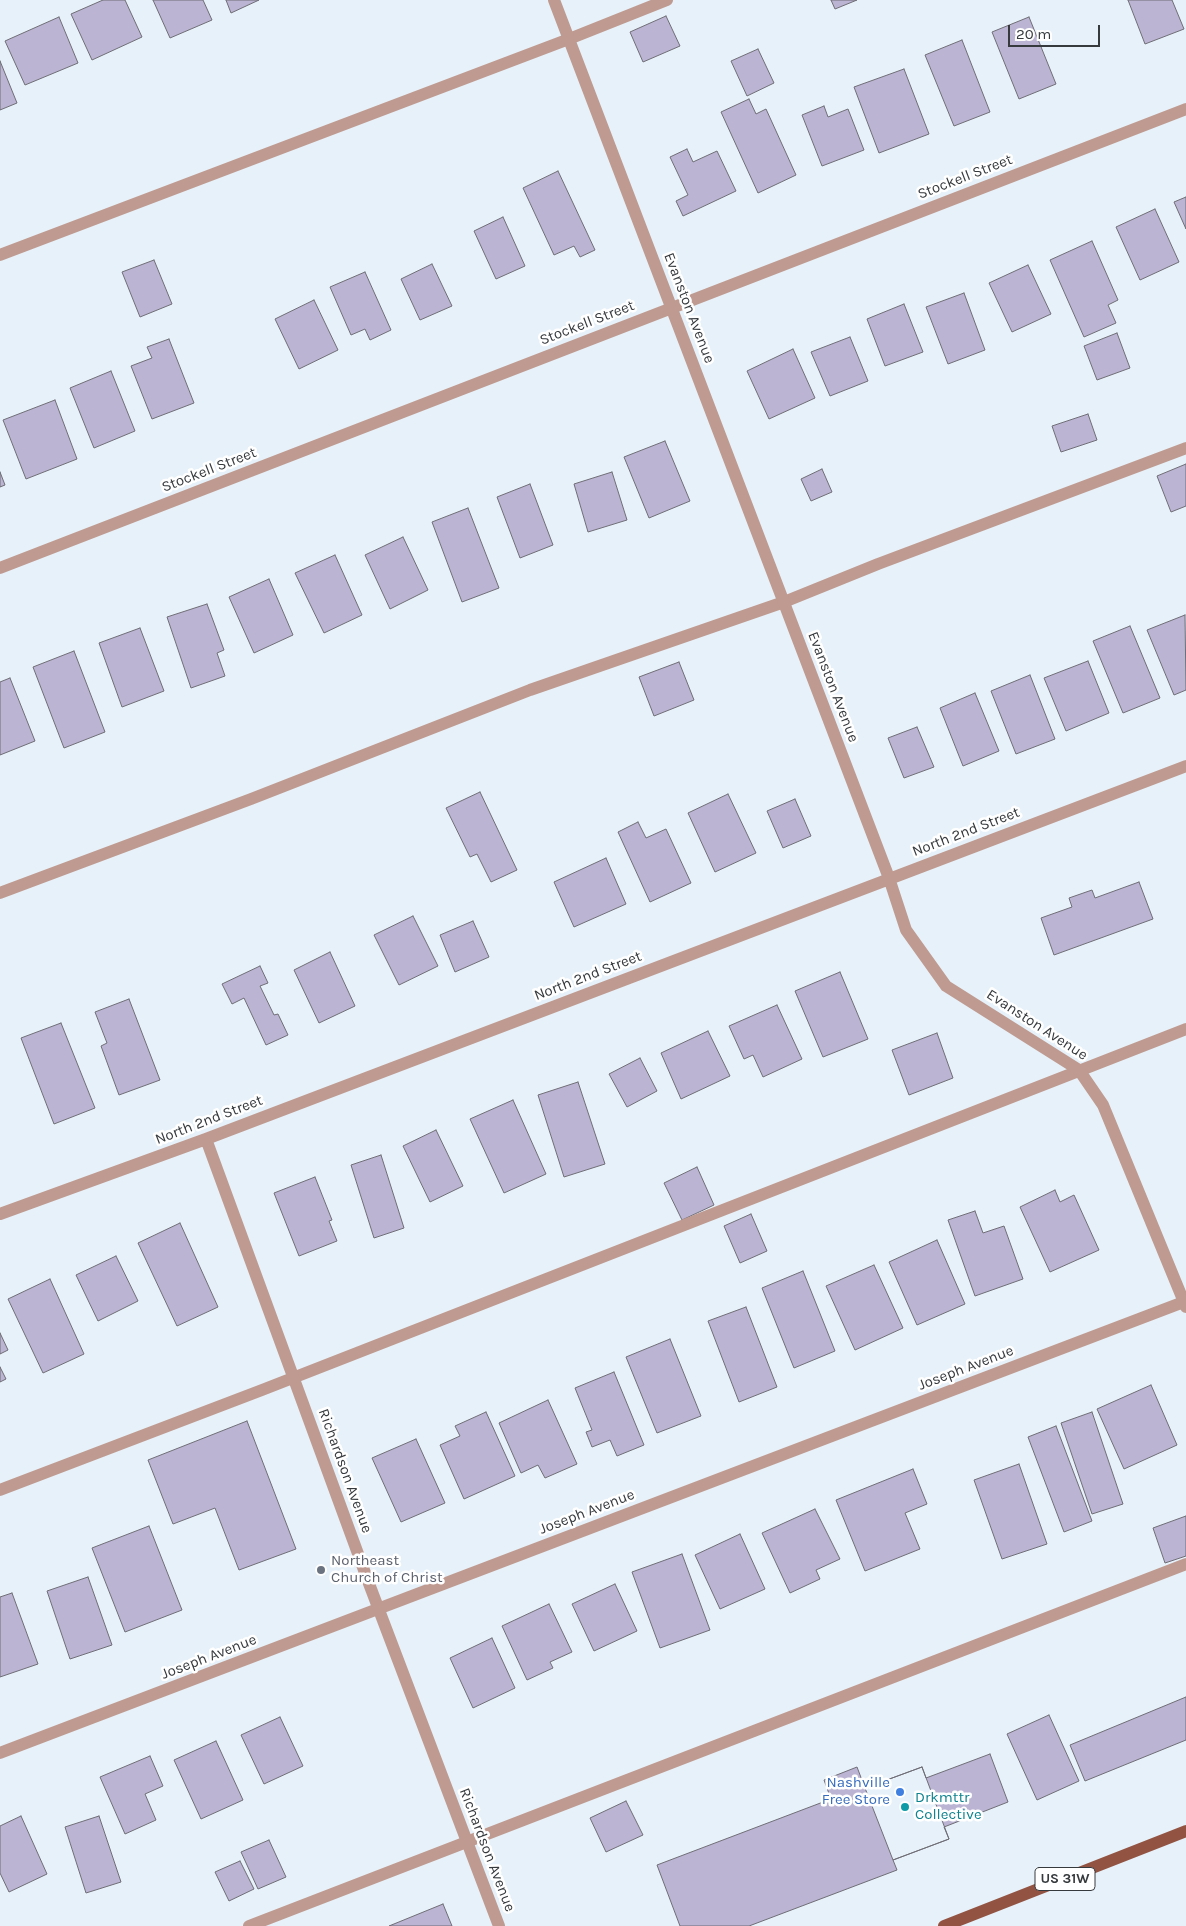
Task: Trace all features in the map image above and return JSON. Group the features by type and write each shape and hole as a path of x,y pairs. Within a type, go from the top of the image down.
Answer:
{"main road":[{"name":"US 31W","path":"944,1926 1186,1831"}],"street":[{"name":"Evanston Avenue","path":"554,0 889,878 906,930 946,986 1079,1070 1104,1105 1185,1304"},
{"path":"0,255 667,0"},
{"name":"Stockell Street","path":"0,568 1186,109"},
{"path":"0,893 250,799 530,690 784,602 878,564 1186,448"},
{"name":"North 2nd Street","path":"0,1214 206,1139 1186,766"},
{"path":"0,1490 1186,1029"},
{"name":"Richardson Avenue","path":"206,1139 378,1610 498,1926"},
{"name":"Joseph Avenue","path":"0,1753 1185,1304"},
{"path":"249,1926 1186,1564"}],"building":[{"path":"103,0 125,0 142,37 92,60 71,14"},
{"path":"153,0 203,0 212,20 170,38"},
{"path":"226,0 259,0 231,13"},
{"path":"831,0 857,0 835,9"},
{"path":"1128,0 1172,0 1184,29 1145,44"},
{"path":"666,16 680,46 643,62 630,32"},
{"path":"59,17 78,63 25,85 5,41"},
{"path":"1029,17 1056,84 1019,99 992,32"},
{"path":"962,40 990,112 954,126 925,55"},
{"path":"758,49 774,83 747,96 731,61"},
{"path":"0,61 17,103 0,110"},
{"path":"904,69 929,134 879,153 854,87"},
{"path":"749,99 756,114 766,109 796,175 758,193 721,112"},
{"path":"824,106 828,117 848,109 864,150 822,166 802,115"},
{"path":"687,149 693,162 717,151 736,191 683,216 676,201 688,195 670,157"},
{"path":"558,171 595,250 580,257 574,246 554,255 523,188"},
{"path":"1186,197 1186,229 1174,202"},
{"path":"1155,209 1179,262 1140,280 1116,227"},
{"path":"503,217 525,266 496,279 474,231"},
{"path":"1092,241 1118,300 1108,305 1116,323 1084,337 1050,260"},
{"path":"154,260 172,304 140,317 122,272"},
{"path":"432,264 452,306 420,320 401,279"},
{"path":"1028,265 1051,314 1012,332 989,283"},
{"path":"365,272 391,330 370,340 365,329 351,335 330,287"},
{"path":"964,293 985,350 948,364 926,307"},
{"path":"314,300 338,350 299,369 275,319"},
{"path":"904,304 923,352 885,366 867,319"},
{"path":"1117,333 1130,368 1097,380 1084,346"},
{"path":"850,337 868,381 830,396 811,352"},
{"path":"169,339 194,403 152,419 131,366 152,358 147,347"},
{"path":"793,349 815,398 769,419 747,371"},
{"path":"111,371 135,431 94,448 70,388"},
{"path":"55,400 77,459 26,479 3,420"},
{"path":"1088,414 1097,440 1061,452 1052,426"},
{"path":"665,441 690,501 649,518 624,457"},
{"path":"1186,464 1186,506 1171,512 1157,476"},
{"path":"822,469 832,492 811,501 801,479"},
{"path":"0,472 5,485 0,487"},
{"path":"612,472 627,520 588,532 574,484"},
{"path":"530,484 553,545 520,558 497,497"},
{"path":"468,508 499,588 462,602 432,522"},
{"path":"403,537 428,590 390,609 365,555"},
{"path":"335,555 362,615 324,633 295,573"},
{"path":"269,579 293,635 254,653 229,597"},
{"path":"207,604 224,650 217,653 225,676 191,688 167,617"},
{"path":"1185,615 1186,690 1174,695 1147,630"},
{"path":"1130,626 1160,698 1123,713 1093,641"},
{"path":"140,628 164,691 122,707 99,643"},
{"path":"74,651 105,732 64,748 33,667"},
{"path":"1088,661 1109,713 1066,731 1044,678"},
{"path":"679,662 694,700 654,716 639,677"},
{"path":"1030,675 1055,739 1016,754 991,691"},
{"path":"10,678 35,741 0,755 0,682"},
{"path":"975,693 999,751 963,766 940,708"},
{"path":"917,727 934,767 904,778 888,738"},
{"path":"480,792 517,870 491,882 477,854 470,857 446,808"},
{"path":"728,794 756,853 715,872 688,813"},
{"path":"795,799 811,836 783,848 767,811"},
{"path":"638,822 646,838 666,829 691,883 650,902 618,832"},
{"path":"606,858 626,904 574,927 554,882"},
{"path":"1139,882 1153,919 1054,955 1041,918 1072,907 1069,898 1092,890 1095,898"},
{"path":"413,916 438,966 399,985 374,935"},
{"path":"473,921 489,957 455,972 440,935"},
{"path":"330,952 355,1006 319,1023 294,970"},
{"path":"260,966 268,983 260,986 274,1015 278,1014 288,1035 266,1045 244,998 232,1004 222,984"},
{"path":"840,972 868,1039 823,1057 795,991"},
{"path":"129,999 160,1080 119,1095 101,1046 107,1043 95,1012"},
{"path":"777,1005 802,1059 763,1077 753,1055 744,1059 729,1026"},
{"path":"61,1023 95,1108 54,1124 21,1038"},
{"path":"708,1031 730,1076 681,1099 661,1053"},
{"path":"937,1033 953,1078 909,1095 892,1050"},
{"path":"640,1058 657,1091 627,1107 609,1074"},
{"path":"578,1082 605,1164 564,1177 538,1095"},
{"path":"513,1100 546,1174 504,1193 470,1119"},
{"path":"436,1130 463,1186 430,1202 403,1146"},
{"path":"381,1155 404,1228 374,1238 351,1165"},
{"path":"697,1167 714,1205 682,1220 664,1183"},
{"path":"315,1177 332,1220 329,1221 337,1241 299,1256 274,1193"},
{"path":"1055,1190 1060,1202 1074,1195 1099,1250 1050,1272 1020,1207"},
{"path":"975,1211 983,1233 1004,1226 1023,1279 975,1296 948,1220"},
{"path":"751,1214 767,1251 740,1263 724,1226"},
{"path":"180,1223 218,1307 177,1326 138,1243"},
{"path":"937,1240 965,1304 917,1325 889,1262"},
{"path":"116,1256 138,1301 98,1321 76,1275"},
{"path":"874,1265 903,1328 855,1350 826,1286"},
{"path":"803,1271 835,1351 794,1368 762,1288"},
{"path":"50,1279 84,1354 43,1373 8,1299"},
{"path":"746,1307 777,1387 739,1402 708,1321"},
{"path":"0,1333 8,1350 0,1354"},
{"path":"670,1339 701,1416 657,1433 626,1357"},
{"path":"0,1367 6,1379 0,1382"},
{"path":"614,1372 644,1445 617,1456 610,1440 592,1447 586,1432 592,1430 575,1388"},
{"path":"1151,1385 1177,1445 1124,1469 1097,1409"},
{"path":"548,1400 577,1464 545,1478 538,1465 521,1473 499,1423"},
{"path":"486,1412 515,1476 464,1499 440,1445 460,1436 455,1426"},
{"path":"1092,1412 1123,1504 1092,1514 1061,1423"},
{"path":"247,1421 296,1549 239,1570 215,1508 173,1524 148,1460"},
{"path":"1056,1426 1092,1521 1064,1532 1028,1437"},
{"path":"416,1439 445,1503 401,1522 372,1458"},
{"path":"1019,1464 1047,1544 1002,1559 974,1480"},
{"path":"913,1469 927,1504 905,1513 920,1549 865,1571 836,1500"},
{"path":"815,1509 840,1559 816,1570 820,1579 790,1593 762,1533"},
{"path":"1186,1516 1186,1556 1165,1563 1153,1528"},
{"path":"149,1526 182,1610 125,1632 92,1548"},
{"path":"740,1534 765,1589 720,1609 695,1555"},
{"path":"682,1554 710,1630 660,1648 632,1572"},
{"path":"88,1577 112,1645 70,1659 47,1591"},
{"path":"615,1584 637,1631 594,1651 572,1604"},
{"path":"12,1593 38,1664 0,1677 0,1597"},
{"path":"549,1604 572,1652 550,1662 553,1668 527,1680 502,1626"},
{"path":"492,1638 515,1688 473,1708 450,1658"},
{"path":"1186,1697 1186,1740 1085,1781 1070,1745"},
{"path":"1049,1715 1079,1781 1037,1800 1007,1734"},
{"path":"280,1717 303,1766 264,1784 241,1735"},
{"path":"216,1741 243,1800 201,1819 174,1760"},
{"path":"990,1754 1008,1802 944,1827 949,1839 893,1860 897,1870 749,1926 680,1926 657,1865 831,1799 824,1780 857,1767 865,1788 922,1767 926,1778"},
{"path":"150,1756 163,1786 145,1794 156,1820 125,1834 100,1777"},
{"name":"Drkmttr Collective","path":"922,1767 949,1839 893,1860 865,1788"},
{"path":"626,1801 643,1835 606,1852 590,1818"},
{"path":"21,1816 47,1874 9,1892 0,1873 0,1826"},
{"path":"99,1816 121,1882 86,1893 65,1827"},
{"path":"269,1840 286,1877 258,1889 241,1852"},
{"path":"240,1861 254,1889 229,1901 215,1872"},
{"path":"443,1904 452,1926 389,1926"}],"place":[{"name":"Northeast Church of Christ","path":"321,1570"},
{"name":"Nashville Free Store","path":"900,1792"},
{"name":"Drkmttr Collective","path":"905,1807"}]}
